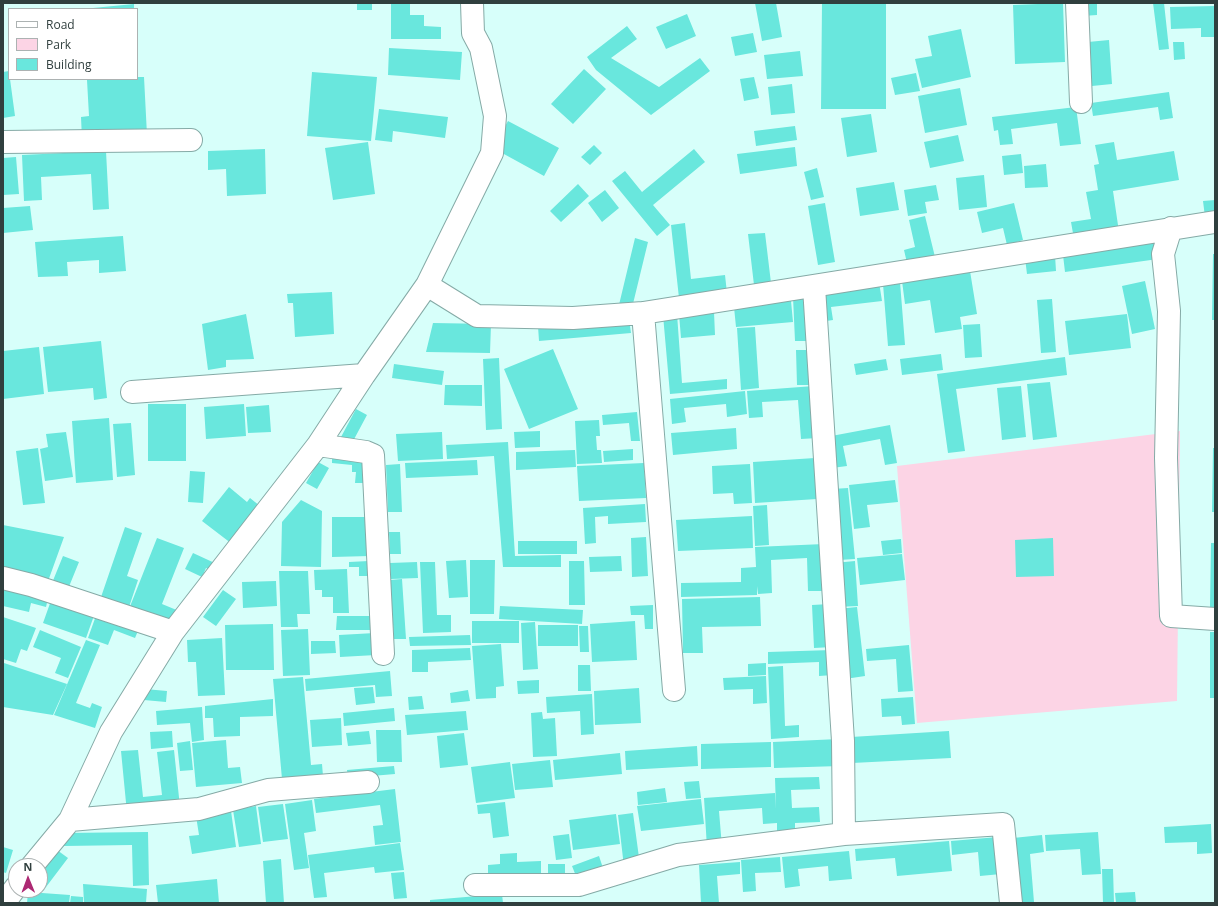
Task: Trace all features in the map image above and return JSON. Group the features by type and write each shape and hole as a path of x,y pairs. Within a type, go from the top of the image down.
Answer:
{"street":[{"path":"39,858 70,820 111,732 173,632 318,445 364,375 427,285 492,153 495,116 480,48 473,33 472,3"},
{"path":"1077,3 1081,102"},
{"path":"3,142 191,140"},
{"path":"427,285 477,316 573,318 643,313 1215,222"},
{"path":"1171,228 1164,254 1169,311 1166,458 1171,616 1215,619"},
{"path":"814,287 843,741 844,834"},
{"path":"643,313 674,690"},
{"path":"132,392 364,375"},
{"path":"318,445 366,452 373,455 383,654"},
{"path":"3,578 31,585 173,632"},
{"path":"70,820 200,809 268,790 368,782"},
{"path":"475,885 579,885 678,855 844,834 1004,824 1011,903"}],"green space":[{"path":"1180,431 1177,701 917,723 897,466"}],"building":[{"path":"357,3 372,3 372,10 357,10"},
{"path":"391,3 410,3 410,15 424,15 424,26 441,27 441,39 391,39"},
{"path":"755,3 776,3 782,37 762,41"},
{"path":"822,3 886,3 886,109 821,109"},
{"path":"1063,3 1065,62 1015,64 1013,5"},
{"path":"1081,3 1097,3 1097,15 1082,16"},
{"path":"1153,3 1164,3 1169,49 1159,50"},
{"path":"134,4 134,8 93,8"},
{"path":"1215,6 1215,37 1201,37 1201,28 1171,29 1170,7"},
{"path":"687,14 696,36 666,49 656,27"},
{"path":"627,26 637,39 611,58 659,87 700,58 710,71 651,115 596,70 587,57"},
{"path":"961,29 971,77 922,88 915,59 932,56 928,36"},
{"path":"753,33 757,52 735,56 731,37"},
{"path":"1109,40 1112,84 1092,86 1088,42"},
{"path":"1173,42 1184,42 1185,59 1174,60"},
{"path":"389,48 462,52 460,80 388,75"},
{"path":"800,51 803,76 767,79 764,55"},
{"path":"584,69 606,89 573,124 551,104"},
{"path":"8,71 8,80 10,80 15,116 3,118 3,72"},
{"path":"312,72 377,77 371,141 307,136"},
{"path":"916,73 920,91 895,95 891,78"},
{"path":"138,77 144,77 147,135 82,139 81,117 89,116 87,80 138,80"},
{"path":"754,77 759,98 744,101 740,79"},
{"path":"792,84 795,113 771,115 768,87"},
{"path":"960,88 967,125 925,133 918,96"},
{"path":"1169,92 1173,118 1160,120 1158,107 1093,116 1091,103"},
{"path":"1076,107 1081,144 1060,146 1057,123 1011,129 1013,144 1000,145 998,130 994,131 992,117"},
{"path":"379,109 448,117 445,138 393,131 392,142 375,140"},
{"path":"871,114 877,152 847,157 841,118"},
{"path":"508,121 559,148 544,176 493,148"},
{"path":"795,126 797,140 756,146 754,131"},
{"path":"958,135 964,161 930,168 924,142"},
{"path":"368,142 375,194 333,200 325,148"},
{"path":"1114,142 1117,160 1174,151 1179,180 1113,191 1119,232 1074,239 1071,222 1091,219 1086,192 1098,190 1094,165 1099,164 1095,145"},
{"path":"594,145 602,153 590,165 581,157"},
{"path":"795,147 797,166 740,174 737,154"},
{"path":"265,149 266,194 227,196 226,169 208,170 208,151"},
{"path":"694,149 705,162 653,205 670,225 657,236 612,181 625,171 642,192"},
{"path":"106,151 109,209 93,210 91,174 41,177 42,200 24,201 22,155"},
{"path":"1021,154 1023,173 1004,175 1002,156"},
{"path":"16,157 19,194 3,195 3,158"},
{"path":"1046,164 1048,187 1025,188 1024,166"},
{"path":"817,168 824,197 811,200 804,172"},
{"path":"984,175 987,207 959,210 956,178"},
{"path":"894,182 899,210 860,216 856,188"},
{"path":"578,184 589,196 561,222 550,211"},
{"path":"936,185 939,200 925,202 927,213 908,216 904,190"},
{"path":"605,190 619,208 602,222 588,203"},
{"path":"1215,200 1215,217 1205,217 1203,201"},
{"path":"825,203 835,262 818,265 808,206"},
{"path":"1014,203 1023,240 1007,245 1003,228 982,233 977,212"},
{"path":"30,206 33,230 3,233 3,208"},
{"path":"925,216 935,257 907,263 904,250 915,247 909,220"},
{"path":"685,223 691,279 725,275 727,293 679,298 671,225"},
{"path":"765,233 771,283 754,285 748,234"},
{"path":"123,236 126,271 99,273 99,260 67,262 68,276 38,277 35,242"},
{"path":"635,238 648,242 631,312 618,309"},
{"path":"1156,242 1158,259 1065,272 1063,255"},
{"path":"1213,254 1215,254 1215,320 1212,320"},
{"path":"1055,255 1056,271 1027,274 1025,258"},
{"path":"970,271 977,314 960,317 962,329 935,333 930,300 905,304 902,281"},
{"path":"1145,281 1155,329 1132,334 1122,286"},
{"path":"879,282 882,301 831,307 833,320 820,322 816,290"},
{"path":"900,282 905,345 888,346 883,284"},
{"path":"332,292 334,334 295,337 293,303 288,303 287,294"},
{"path":"809,296 811,341 795,341 793,297"},
{"path":"1052,299 1056,352 1041,353 1037,300"},
{"path":"791,301 793,322 736,327 734,307"},
{"path":"714,312 715,335 681,338 679,314"},
{"path":"246,314 254,359 226,360 226,367 208,370 202,324"},
{"path":"677,314 682,383 727,379 727,389 670,394 663,315"},
{"path":"1127,314 1131,348 1069,355 1065,321"},
{"path":"629,319 631,333 539,341 538,326"},
{"path":"433,323 491,324 490,353 426,352"},
{"path":"980,324 982,357 965,358 963,325"},
{"path":"755,327 759,388 741,390 737,328"},
{"path":"101,341 107,398 94,400 93,388 48,392 43,347"},
{"path":"39,347 44,394 3,399 3,351"},
{"path":"553,349 578,409 529,429 504,369"},
{"path":"796,350 813,350 813,385 797,385"},
{"path":"941,354 943,370 902,375 900,359"},
{"path":"1065,357 1067,375 956,389 965,451 948,453 937,374"},
{"path":"499,358 502,429 486,430 483,359"},
{"path":"886,359 888,370 856,375 854,364"},
{"path":"394,364 444,371 442,385 392,378"},
{"path":"1050,382 1057,437 1033,440 1027,384"},
{"path":"445,385 482,385 482,406 444,405"},
{"path":"814,386 818,438 801,439 798,400 762,402 763,417 749,418 747,391"},
{"path":"1021,386 1026,437 1002,440 997,388"},
{"path":"745,391 747,414 727,417 726,404 684,408 686,422 672,424 670,399"},
{"path":"148,404 186,404 186,461 148,461"},
{"path":"244,404 246,436 206,439 204,407"},
{"path":"269,405 271,432 248,433 246,407"},
{"path":"356,409 367,415 352,443 341,437"},
{"path":"637,412 640,441 631,441 629,423 603,425 602,415"},
{"path":"109,418 113,480 76,483 72,421"},
{"path":"599,420 600,436 596,436 597,450 601,450 602,463 577,464 575,421"},
{"path":"131,423 135,475 117,477 113,424"},
{"path":"890,425 897,463 885,465 880,439 843,446 847,466 832,468 826,437"},
{"path":"736,428 737,449 673,455 671,433"},
{"path":"540,431 540,447 515,448 514,432"},
{"path":"66,432 73,477 45,481 40,449 48,447 46,434"},
{"path":"442,432 443,459 398,461 396,434"},
{"path":"508,442 515,556 561,555 561,567 503,567 494,456 447,459 446,445"},
{"path":"38,448 45,503 23,505 16,451"},
{"path":"1213,448 1215,448 1215,512 1212,512"},
{"path":"633,449 633,460 604,462 603,451"},
{"path":"575,450 576,467 516,470 516,452"},
{"path":"332,455 365,458 365,483 355,483 356,472 352,472 352,465 332,463"},
{"path":"815,458 817,499 755,503 753,462"},
{"path":"477,460 478,475 406,478 405,463"},
{"path":"318,462 329,468 317,489 306,483"},
{"path":"644,463 646,498 579,501 577,466"},
{"path":"400,464 402,512 388,512 386,465"},
{"path":"750,464 752,503 734,504 733,493 713,494 712,466"},
{"path":"190,471 205,472 203,503 188,502"},
{"path":"895,480 898,502 867,505 870,527 854,529 849,485"},
{"path":"229,487 247,502 250,498 265,510 236,547 202,521"},
{"path":"848,488 855,559 839,560 832,489"},
{"path":"301,500 322,511 321,567 281,566 282,522"},
{"path":"645,504 646,522 608,524 608,516 595,517 596,543 585,544 583,508"},
{"path":"767,505 769,545 755,546 753,506"},
{"path":"752,516 753,548 678,551 676,520"},
{"path":"332,517 370,517 370,556 332,557"},
{"path":"3,525 64,537 47,584 3,575"},
{"path":"125,527 142,533 127,576 138,580 128,610 100,600"},
{"path":"389,532 400,532 401,554 390,554"},
{"path":"646,537 648,576 632,577 631,538"},
{"path":"157,538 184,548 162,604 179,611 173,626 129,609"},
{"path":"1053,538 1054,576 1016,577 1015,540"},
{"path":"901,539 902,553 883,555 881,541"},
{"path":"518,541 577,541 577,554 518,554"},
{"path":"1211,543 1215,543 1215,607 1210,607"},
{"path":"824,544 827,591 808,591 807,558 771,560 772,593 758,594 757,586 757,595 681,597 681,583 741,582 741,568 756,567 755,547"},
{"path":"193,553 219,565 216,573 206,568 202,577 185,569"},
{"path":"902,554 905,580 860,585 857,558"},
{"path":"63,556 79,562 68,589 52,583"},
{"path":"621,556 622,571 590,572 589,557"},
{"path":"466,560 468,597 449,598 446,561"},
{"path":"470,560 495,560 494,614 470,614"},
{"path":"369,561 369,576 359,576 359,567 349,567 349,562"},
{"path":"569,561 584,561 585,605 569,605"},
{"path":"855,561 858,606 837,607 834,563"},
{"path":"417,562 418,578 391,579 390,563"},
{"path":"420,562 435,562 437,615 451,615 451,632 423,633"},
{"path":"347,569 349,613 333,613 333,597 322,597 322,590 315,590 314,570"},
{"path":"279,571 308,571 310,614 297,614 298,627 281,627"},
{"path":"402,579 406,639 394,639 390,580"},
{"path":"276,581 277,606 243,608 242,582"},
{"path":"3,585 49,594 46,607 31,603 29,612 3,606"},
{"path":"223,590 236,599 216,626 203,617"},
{"path":"53,595 96,610 86,638 43,623"},
{"path":"760,597 761,626 702,627 703,653 683,653 682,599"},
{"path":"830,604 832,647 814,648 812,605"},
{"path":"653,605 653,629 645,629 644,615 631,615 630,606"},
{"path":"500,606 583,610 582,624 499,619"},
{"path":"857,607 865,676 845,679 837,609"},
{"path":"98,610 140,626 135,638 114,630 108,645 88,638"},
{"path":"337,616 371,616 371,630 336,630"},
{"path":"3,617 36,628 27,651 21,649 16,663 3,659"},
{"path":"472,621 519,621 519,643 472,643"},
{"path":"635,621 637,660 592,662 590,624"},
{"path":"535,622 538,669 523,670 521,623"},
{"path":"273,624 274,670 226,670 225,625"},
{"path":"538,625 578,625 578,646 538,646"},
{"path":"579,626 588,626 589,652 580,652"},
{"path":"308,629 310,675 283,676 281,630"},
{"path":"40,630 81,647 68,678 55,673 61,658 33,647"},
{"path":"1210,632 1215,632 1215,698 1210,698"},
{"path":"375,633 376,655 340,657 339,635"},
{"path":"470,635 471,645 410,646 409,637"},
{"path":"222,638 225,695 198,696 196,662 188,662 187,640"},
{"path":"86,640 100,645 76,703 90,708 92,703 102,707 95,728 54,715"},
{"path":"311,641 335,641 336,653 311,654"},
{"path":"501,644 504,686 496,687 496,698 476,699 472,646"},
{"path":"909,645 913,691 898,692 896,659 867,661 866,649"},
{"path":"470,648 471,660 428,662 428,672 412,672 412,650"},
{"path":"832,650 833,675 819,676 819,662 768,664 768,652"},
{"path":"4,663 67,684 53,715 3,707"},
{"path":"766,663 766,675 748,676 748,664"},
{"path":"578,665 590,665 591,691 578,691"},
{"path":"783,666 785,726 799,725 799,737 771,739 768,667"},
{"path":"390,671 392,696 376,697 375,685 306,691 305,679"},
{"path":"766,676 767,703 753,704 753,689 724,690 723,678"},
{"path":"303,677 311,765 322,764 323,776 282,779 273,679"},
{"path":"539,680 539,693 518,694 517,681"},
{"path":"373,687 375,703 356,705 354,688"},
{"path":"639,688 641,723 595,725 594,691"},
{"path":"145,689 167,691 166,702 144,700"},
{"path":"468,690 470,701 451,703 450,693"},
{"path":"592,694 594,734 581,735 580,711 547,713 546,697"},
{"path":"422,696 424,709 409,710 408,697"},
{"path":"913,697 915,724 902,725 901,716 882,717 881,699"},
{"path":"273,699 273,716 240,717 240,736 214,737 213,718 205,718 205,706"},
{"path":"202,707 204,740 192,742 190,723 157,725 156,711"},
{"path":"394,708 395,721 344,726 343,713"},
{"path":"466,711 468,730 407,735 405,715"},
{"path":"542,712 543,719 555,718 557,756 533,757 531,713"},
{"path":"341,718 342,745 312,747 310,720"},
{"path":"376,730 401,730 402,762 377,762"},
{"path":"172,731 173,747 151,749 150,732"},
{"path":"369,731 371,744 348,746 346,733"},
{"path":"949,731 951,758 852,763 851,737"},
{"path":"464,733 468,765 440,768 437,736"},
{"path":"839,739 840,766 774,768 773,742"},
{"path":"226,740 228,768 240,767 242,783 196,787 192,743"},
{"path":"190,741 193,770 180,771 177,743"},
{"path":"771,742 771,767 701,769 701,744"},
{"path":"697,746 698,766 626,770 625,751"},
{"path":"138,750 143,797 162,795 157,752 174,750 180,807 127,813 121,751"},
{"path":"620,753 622,774 555,780 553,760"},
{"path":"550,760 553,787 515,790 512,764"},
{"path":"510,762 515,798 476,803 471,767"},
{"path":"394,766 395,774 348,778 347,770"},
{"path":"819,777 820,789 791,790 792,808 819,807 820,822 795,823 795,836 777,837 777,823 763,824 762,808 719,811 722,847 707,848 704,798 775,793 776,809 775,778"},
{"path":"699,781 701,798 686,799 684,782"},
{"path":"665,788 667,802 638,805 637,792"},
{"path":"395,789 401,842 375,845 373,826 383,825 380,805 316,813 314,799"},
{"path":"701,799 704,824 641,831 637,806"},
{"path":"312,800 316,831 304,833 309,868 294,870 285,804"},
{"path":"505,802 509,836 493,838 490,813 478,814 477,805"},
{"path":"283,804 288,839 263,842 258,807"},
{"path":"256,806 261,844 239,847 233,810"},
{"path":"231,811 236,847 192,854 189,836 199,835 196,816"},
{"path":"633,813 640,865 624,867 618,815"},
{"path":"616,814 620,844 573,850 569,820"},
{"path":"1211,824 1212,853 1197,854 1197,842 1165,843 1164,827"},
{"path":"148,832 149,885 133,886 132,845 64,846 64,833"},
{"path":"1098,832 1101,874 1082,875 1080,849 1046,851 1045,835"},
{"path":"569,834 572,858 556,860 553,836"},
{"path":"1042,835 1044,852 1030,854 1034,902 1019,903 1013,838"},
{"path":"998,837 1001,874 980,876 978,852 952,855 951,841"},
{"path":"949,841 952,871 897,876 895,858 856,861 855,849"},
{"path":"400,843 404,870 375,873 374,867 324,873 327,897 314,898 308,855"},
{"path":"3,847 13,850 11,858 8,858 6,873 3,872"},
{"path":"57,850 68,858 48,884 48,862"},
{"path":"849,851 852,879 829,881 828,866 798,869 800,886 785,888 782,857"},
{"path":"517,853 517,862 541,861 541,876 488,879 488,865 500,864 500,854"},
{"path":"599,856 604,871 578,881 572,866"},
{"path":"780,857 781,872 755,873 756,891 743,892 741,860"},
{"path":"281,859 284,903 266,903 263,861"},
{"path":"740,862 740,874 717,876 719,903 701,903 699,865"},
{"path":"548,864 565,864 565,874 548,874"},
{"path":"1102,869 1113,869 1114,903 1103,903"},
{"path":"404,872 407,898 394,899 391,873"},
{"path":"217,879 219,903 158,903 156,885"},
{"path":"83,884 147,889 146,903 84,903"},
{"path":"1135,892 1136,903 1116,903 1115,893"},
{"path":"48,893 70,895 69,903 27,903 27,898 48,898"},
{"path":"502,894 503,903 430,903 430,900"},
{"path":"71,896 83,897 83,903 70,903"}]}
